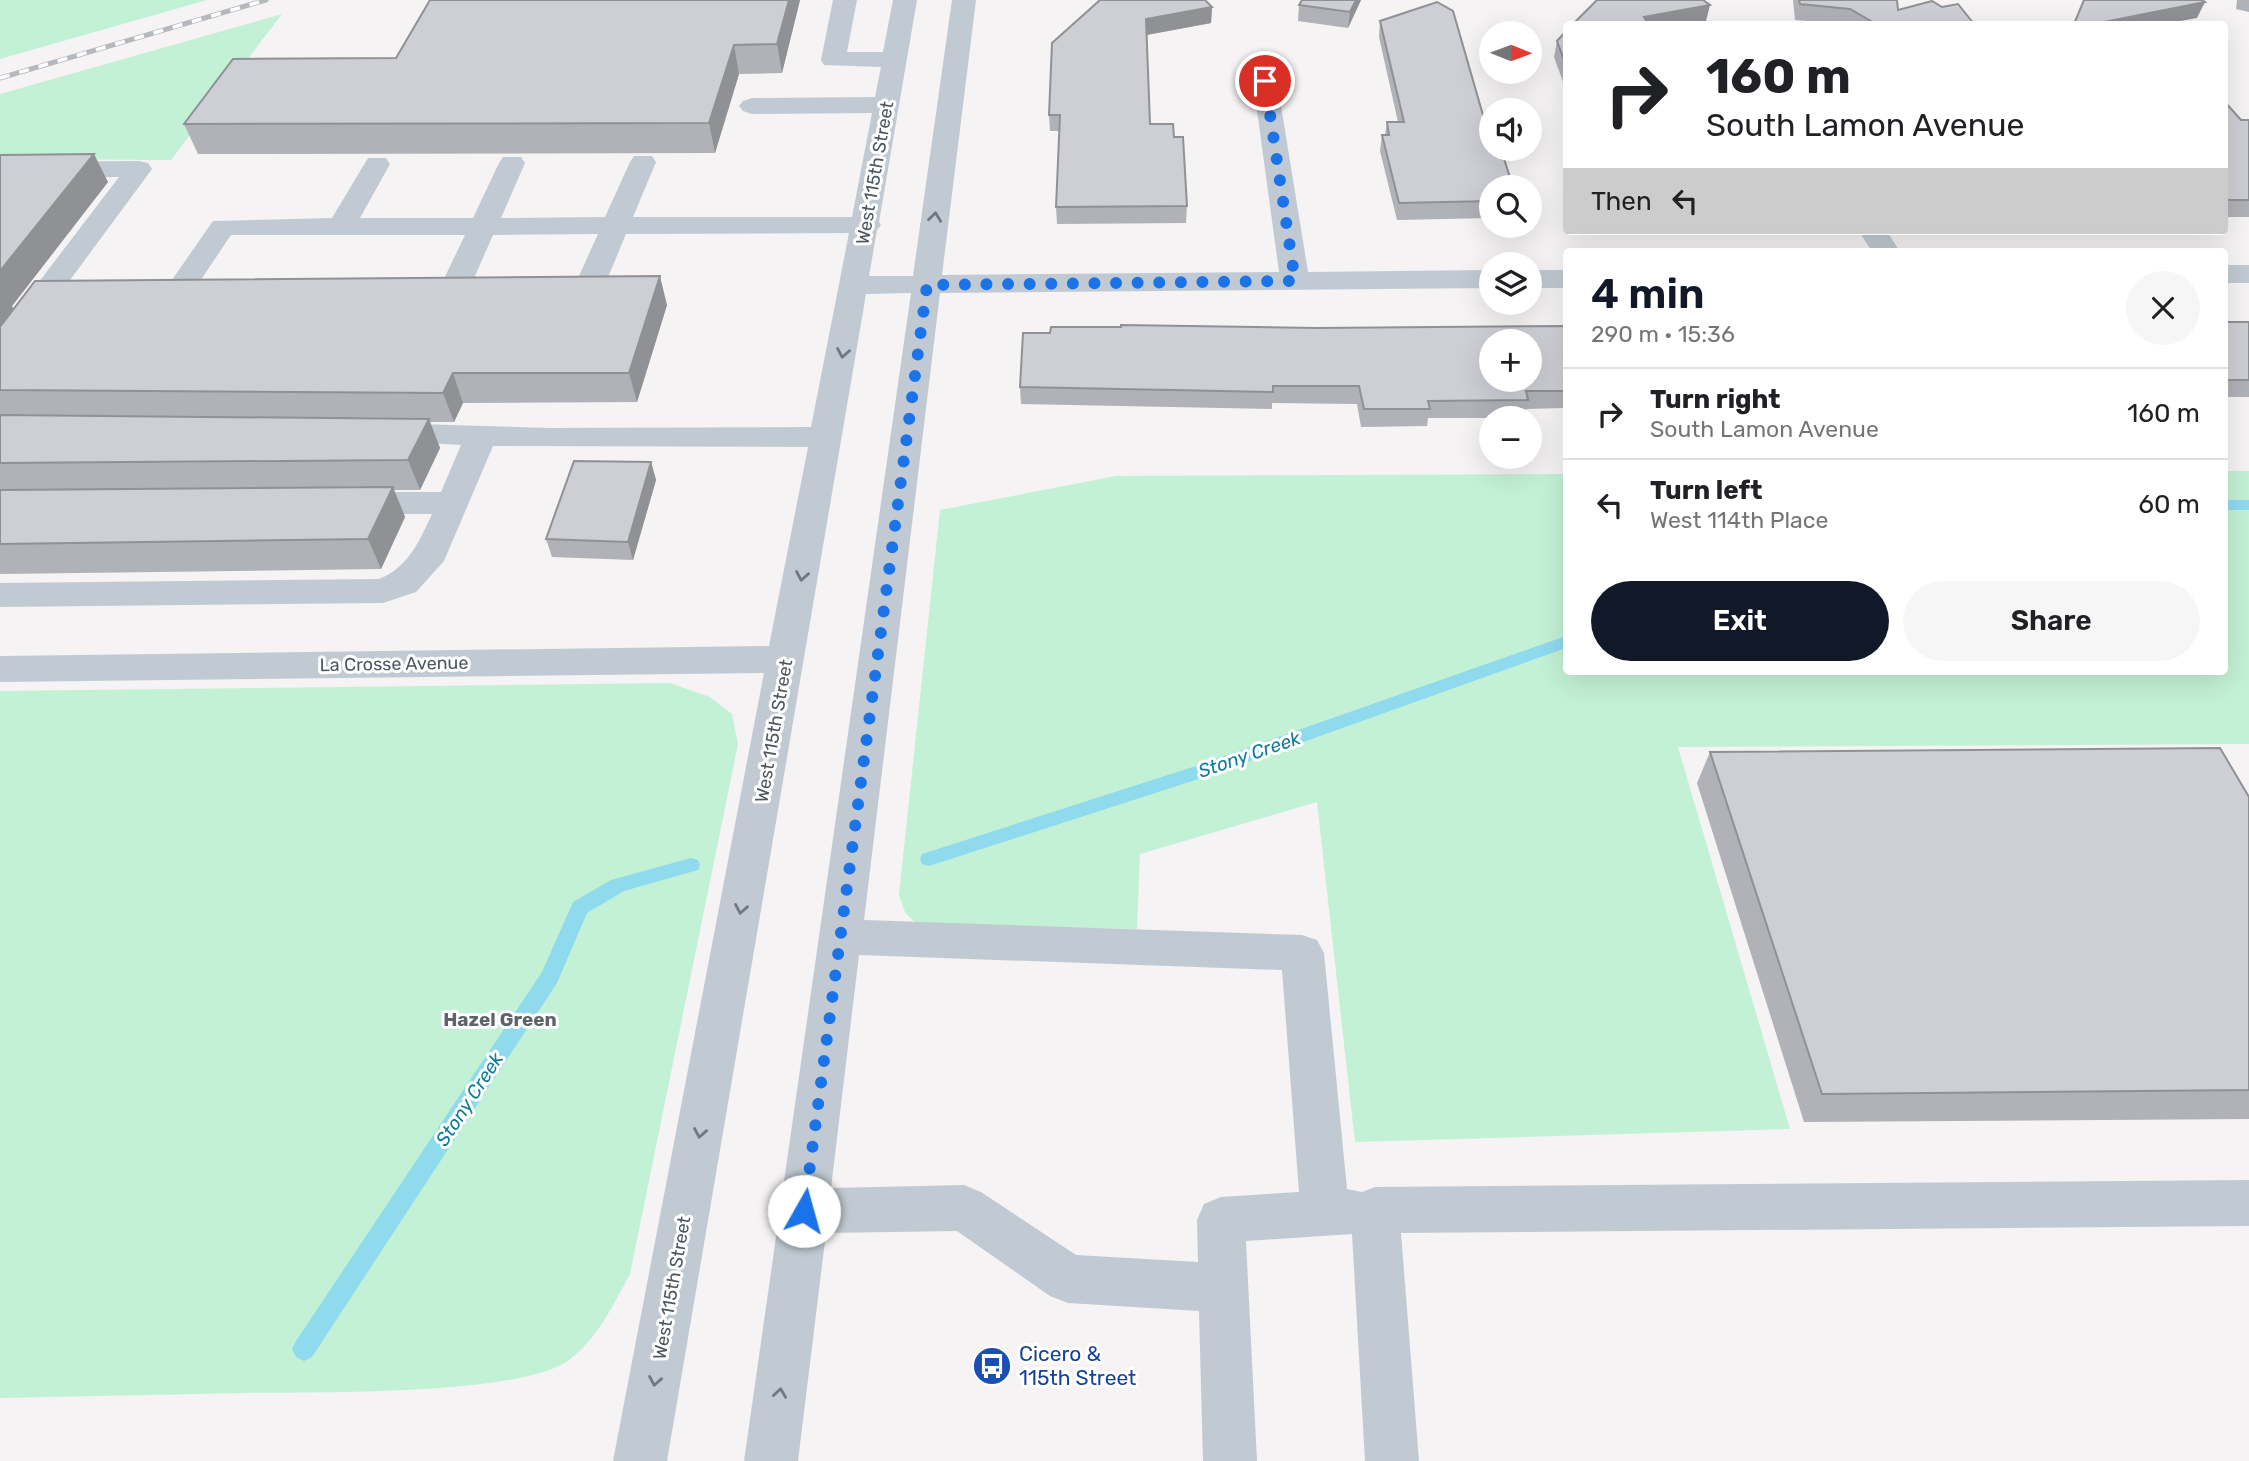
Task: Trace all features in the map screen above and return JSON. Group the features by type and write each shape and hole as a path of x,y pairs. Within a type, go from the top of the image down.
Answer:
{"street":[{"path":"845,0 833,60 895,59"},
{"name":"West 115th Street","path":"640,1461 905,0"},
{"path":"771,1461 964,0"},
{"path":"1265,81 1295,281"},
{"path":"752,106 887,105"},
{"path":"589,287 643,162"},
{"path":"456,285 512,163"},
{"path":"341,227 377,164"},
{"path":"0,170 139,169 0,354"},
{"path":"182,287 223,227 866,225"},
{"path":"2228,274 2249,274"},
{"path":"855,285 1479,279"},
{"path":"1542,279 1563,279"},
{"path":"348,433 828,436"},
{"path":"0,595 383,591 403,583 432,553 482,435"},
{"path":"316,503 454,503"},
{"name":"La Crosse Avenue","path":"0,668 787,659"},
{"path":"839,937 1302,953 1325,1213"},
{"path":"1230,1461 1221,1220 1375,1210 2249,1203"},
{"path":"804,1211 964,1208 1068,1279 1224,1288"},
{"path":"1375,1210 1392,1461"}],"green space":[{"path":"0,0 207,0 0,59"},
{"path":"282,14 171,160 0,159 0,94"},
{"path":"2228,471 2249,471 2249,744 1678,747 1790,1129 1355,1142 1317,802 1140,854 1137,929 916,924 905,912 899,895 940,510 1116,476 1563,474 1563,675 2228,675"},
{"path":"670,683 710,697 732,714 738,744 630,1274 588,1342 569,1360 544,1372 463,1386 363,1392 0,1398 0,691"}],"building":[{"path":"430,0 789,0 777,44 734,45 709,123 184,124 233,59 396,58"},
{"path":"1100,0 1205,0 1212,7 1146,19 1150,124 1173,124 1174,137 1183,137 1187,206 1056,207 1060,115 1049,115 1052,43"},
{"path":"1302,0 1356,0 1350,12 1299,5"},
{"path":"1597,0 1703,0 1710,5 1644,17 1646,21 1576,21"},
{"path":"1799,0 1897,0 1898,10 1932,1 1942,7 1958,4 1972,21 1871,21 1850,9 1800,4"},
{"path":"2084,0 2205,2 2109,21 2075,21"},
{"path":"1437,2 1453,11 1479,101 1479,161 1505,161 1509,175 1479,175 1479,201 1399,203 1382,135 1389,135 1387,122 1404,122 1380,21"},
{"path":"1563,34 1563,57 1557,41"},
{"path":"2228,105 2241,120 2249,120 2249,200 2228,200"},
{"path":"94,154 0,271 0,155"},
{"path":"660,276 629,373 453,373 443,393 0,390 0,327 35,281"},
{"path":"2228,322 2249,322 2249,380 2228,380"},
{"path":"1121,325 1316,328 1563,326 1563,391 1542,391 1542,329 1479,329 1479,392 1526,392 1528,400 1428,401 1430,409 1364,409 1359,386 1273,386 1273,392 1020,387 1023,333 1050,333 1051,327"},
{"path":"0,415 429,419 408,460 0,463"},
{"path":"574,461 651,462 628,542 546,539"},
{"path":"393,487 368,539 0,544 0,490"},
{"path":"2220,748 2249,797 2249,1090 1822,1094 1710,752"}],"waterway":[{"name":"Stony Creek","path":"2228,505 2249,505"},
{"name":"Stony Creek","path":"929,859 1205,770 1563,643"},
{"name":"Stony Creek","path":"304,1349 550,977 580,908 618,885 691,865"}],"railway":[{"path":"0,78 266,0"}],"place":[{"name":"Cicero & 115th Street","path":"992,1366"}],"district":[{"name":"Hazel Green","path":"500,1019"}],"route":[{"path":"804,1211 927,285 1295,281 1265,81"}]}
